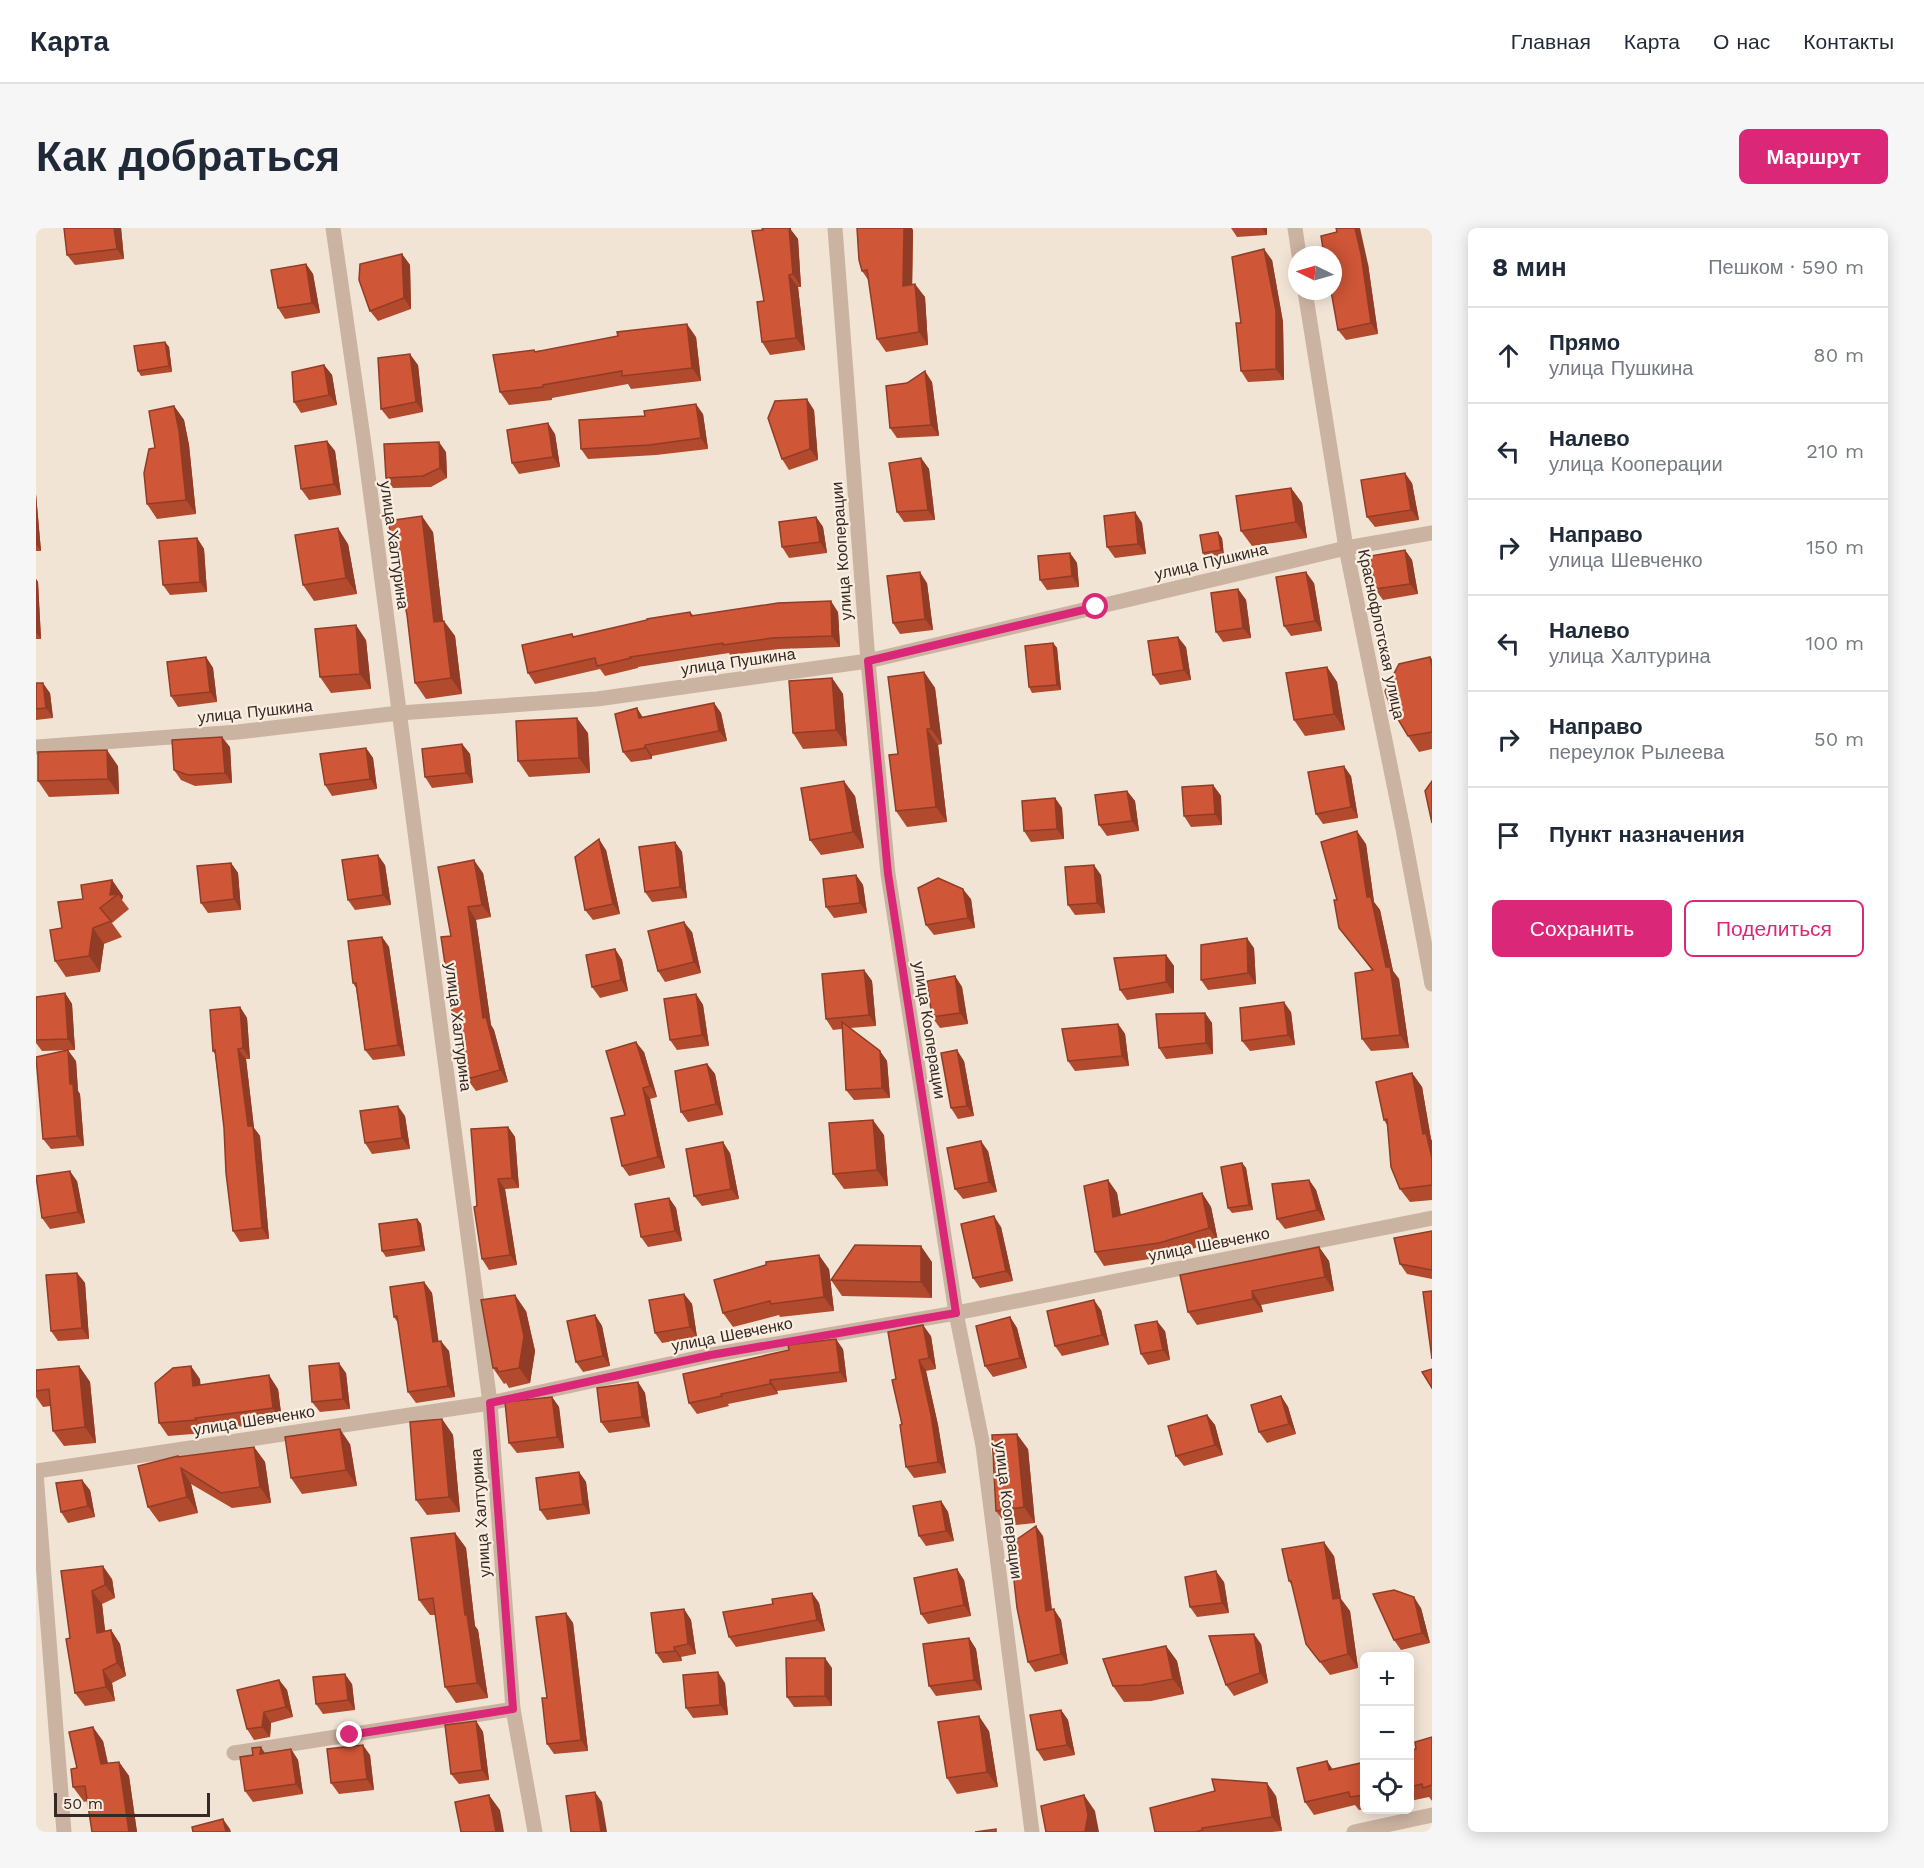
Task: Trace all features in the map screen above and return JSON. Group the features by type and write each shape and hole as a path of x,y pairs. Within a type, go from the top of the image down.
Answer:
{"street":[{"name":"улица Халтурина","path":"333,228 364,444 490,1403 513,1709 535,1832"},
{"name":"улица Кооперации","path":"835,228 868,661 888,874 956,1313 983,1446 1032,1832"},
{"path":"1295,228 1298,246"},
{"name":"Краснофлотская улица","path":"1306,300 1346,548 1432,984"},
{"name":"улица Пушкина","path":"36,747 238,732 399,713 597,699 868,661 1346,548 1432,533"},
{"name":"улица Шевченко","path":"36,1472 490,1403 711,1355 956,1313 1432,1218"},
{"path":"36,1472 64,1832"},
{"path":"234,1753 513,1709"},
{"path":"1354,1832 1432,1815"}],"building":[{"path":"64,228 114,228 117,249 67,255"},
{"path":"762,228 789,228 793,274 789,275 796,338 762,342 757,302 764,301 752,231 763,230"},
{"path":"857,228 904,228 903,286 915,284 919,332 877,339 867,270 862,271 859,260"},
{"path":"1336,228 1355,228 1371,323 1338,330 1333,300 1342,300 1342,246 1323,246 1321,236 1337,232"},
{"path":"1264,249 1276,311 1276,369 1241,371 1236,323 1241,323 1232,257"},
{"path":"402,254 404,298 370,311 359,280 360,264"},
{"path":"306,264 312,303 278,308 271,270"},
{"path":"687,324 692,368 622,376 622,371 543,385 543,387 500,392 493,355 534,350 535,352 618,336 617,332"},
{"path":"165,342 169,366 138,371 134,346"},
{"path":"410,354 416,402 381,409 378,358"},
{"path":"324,365 329,395 294,402 292,372"},
{"path":"925,371 931,425 890,428 886,386 907,383"},
{"path":"807,399 810,449 782,459 768,418 775,401"},
{"path":"696,404 701,438 649,445 581,449 579,420 645,416 644,411"},
{"path":"174,406 186,500 147,504 144,473 149,449 155,448 149,411"},
{"path":"548,423 553,457 512,463 507,430"},
{"path":"327,441 334,484 301,489 295,446"},
{"path":"439,442 440,468 423,476 386,478 384,444"},
{"path":"921,458 928,510 897,512 889,463"},
{"path":"1405,473 1411,510 1367,517 1361,480"},
{"path":"1291,488 1296,522 1241,531 1236,496"},
{"path":"1135,512 1138,544 1107,547 1104,516"},
{"path":"422,516 434,622 444,621 451,678 415,683 407,615 388,521"},
{"path":"816,517 820,542 782,547 779,522"},
{"path":"338,528 346,578 303,585 295,535"},
{"path":"1218,532 1221,550 1203,553 1200,535"},
{"path":"197,538 200,582 163,585 159,541"},
{"path":"1405,550 1410,584 1375,589 1370,556"},
{"path":"1070,553 1072,576 1040,580 1038,556"},
{"path":"920,572 925,619 893,623 887,576"},
{"path":"1306,572 1315,621 1284,626 1276,577"},
{"path":"1238,589 1243,628 1216,632 1211,593"},
{"path":"831,601 832,636 772,638 723,645 723,643 630,657 597,666 595,658 528,673 522,645 572,634 573,637 647,619 690,612 691,616 778,603"},
{"path":"356,625 360,674 320,677 315,629"},
{"path":"1178,637 1184,670 1153,675 1148,641"},
{"path":"1053,643 1057,685 1029,687 1025,646"},
{"path":"206,657 210,692 171,696 167,662"},
{"path":"1430,657 1432,732 1408,736 1390,706 1385,691 1399,664"},
{"path":"1327,667 1334,714 1294,720 1286,673"},
{"path":"924,672 931,729 927,729 936,807 896,811 889,755 898,754 888,677"},
{"path":"832,678 836,730 793,733 789,681"},
{"path":"36,683 43,683 46,708 36,709"},
{"path":"714,703 719,731 645,745 645,748 623,752 615,714 637,708 639,718"},
{"path":"577,718 579,758 518,761 516,721"},
{"path":"222,737 225,773 188,775 174,770 172,740"},
{"path":"462,744 466,773 425,777 422,749"},
{"path":"366,748 370,779 325,785 320,754"},
{"path":"107,750 108,779 38,781 38,752"},
{"path":"1344,766 1351,807 1316,814 1308,772"},
{"path":"844,781 853,832 810,840 801,788"},
{"path":"1432,781 1432,823 1425,791"},
{"path":"1213,785 1215,814 1184,816 1182,787"},
{"path":"1127,791 1132,821 1099,825 1095,795"},
{"path":"1055,798 1057,829 1024,831 1022,801"},
{"path":"1357,831 1367,897 1371,897 1386,967 1390,967 1400,1035 1362,1039 1355,973 1373,970 1339,928 1334,900 1337,900 1321,842"},
{"path":"599,839 613,904 585,910 575,857"},
{"path":"675,842 680,887 645,892 639,847"},
{"path":"378,855 383,895 348,900 342,860"},
{"path":"474,860 482,905 468,907 483,1018 486,1017 500,1070 467,1079 455,1032 441,937 451,936 438,867"},
{"path":"231,863 234,899 201,903 197,866"},
{"path":"1094,865 1097,903 1068,905 1065,867"},
{"path":"856,875 860,903 826,907 823,879"},
{"path":"938,878 963,889 968,918 926,925 918,888"},
{"path":"112,880 110,895 118,894 100,908 111,921 93,928 89,956 55,961 50,930 62,928 58,902 83,899 81,885"},
{"path":"684,922 694,962 658,971 648,931"},
{"path":"382,937 398,1045 365,1050 348,941"},
{"path":"1247,938 1248,973 1201,980 1201,945"},
{"path":"615,949 621,980 592,987 586,955"},
{"path":"1166,955 1166,982 1120,990 1114,958"},
{"path":"864,970 869,1015 826,1019 822,974"},
{"path":"955,976 960,1013 932,1017 927,981"},
{"path":"65,993 68,1039 36,1040 36,997"},
{"path":"696,994 702,1035 670,1040 664,999"},
{"path":"1284,1002 1288,1035 1242,1041 1240,1008"},
{"path":"240,1007 243,1048 238,1049 248,1126 253,1126 262,1228 233,1231 210,1010"},
{"path":"1205,1013 1206,1043 1159,1048 1156,1014"},
{"path":"842,1022 880,1051 882,1088 846,1090"},
{"path":"1118,1024 1122,1056 1068,1061 1062,1029"},
{"path":"636,1042 650,1086 643,1088 658,1157 622,1166 611,1118 625,1115 606,1051"},
{"path":"68,1050 77,1136 43,1139 36,1057"},
{"path":"957,1050 967,1106 951,1108 941,1053"},
{"path":"707,1064 716,1104 681,1112 675,1071"},
{"path":"1412,1073 1423,1134 1426,1133 1432,1158 1432,1185 1400,1189 1391,1167 1387,1119 1384,1120 1376,1082"},
{"path":"398,1106 402,1138 365,1143 360,1111"},
{"path":"873,1120 877,1170 833,1174 829,1123"},
{"path":"508,1127 512,1178 498,1179 510,1255 482,1259 474,1207 477,1206 471,1129"},
{"path":"981,1141 989,1182 955,1189 947,1148"},
{"path":"723,1142 731,1189 694,1196 686,1149"},
{"path":"1242,1163 1249,1205 1228,1208 1221,1167"},
{"path":"70,1171 78,1212 42,1218 36,1176"},
{"path":"1108,1180 1113,1217 1202,1193 1209,1228 1159,1243 1095,1252 1084,1186"},
{"path":"1309,1180 1317,1210 1277,1219 1272,1184"},
{"path":"669,1198 675,1231 641,1237 635,1204"},
{"path":"994,1216 1006,1271 973,1278 961,1224"},
{"path":"417,1219 421,1246 382,1251 379,1224"},
{"path":"1432,1231 1432,1270 1400,1264 1394,1238"},
{"path":"855,1245 921,1246 921,1282 831,1280"},
{"path":"1319,1247 1325,1277 1252,1291 1253,1299 1188,1312 1180,1275"},
{"path":"819,1255 824,1297 771,1304 770,1301 723,1313 714,1280 766,1265 766,1262"},
{"path":"77,1273 82,1328 51,1331 46,1275"},
{"path":"424,1282 433,1342 441,1341 448,1386 408,1392 397,1316 394,1317 390,1287"},
{"path":"1432,1291 1432,1359 1423,1292"},
{"path":"684,1294 690,1327 655,1333 649,1300"},
{"path":"515,1295 524,1336 519,1368 498,1372 497,1368 493,1368 481,1300"},
{"path":"1094,1300 1102,1335 1055,1346 1047,1311"},
{"path":"595,1315 603,1356 576,1362 567,1321"},
{"path":"1010,1317 1020,1358 985,1366 976,1326"},
{"path":"1157,1321 1163,1350 1141,1354 1135,1325"},
{"path":"923,1325 929,1358 919,1360 938,1462 906,1467 900,1425 902,1424 892,1380 896,1379 888,1332"},
{"path":"836,1339 840,1372 770,1380 770,1384 689,1403 683,1374 789,1350 788,1345"},
{"path":"339,1363 343,1399 312,1402 309,1366"},
{"path":"79,1366 85,1427 53,1431 49,1389 36,1391 36,1370"},
{"path":"191,1366 193,1386 269,1375 273,1408 195,1418 196,1420 159,1423 155,1383 173,1368"},
{"path":"1432,1369 1432,1388 1422,1372"},
{"path":"638,1382 642,1417 601,1422 597,1388"},
{"path":"1281,1396 1289,1424 1259,1432 1251,1405"},
{"path":"552,1397 557,1437 509,1443 505,1402"},
{"path":"1207,1415 1215,1445 1176,1456 1168,1426"},
{"path":"442,1419 449,1497 416,1500 410,1422"},
{"path":"340,1429 346,1470 291,1478 285,1437"},
{"path":"1017,1434 1024,1507 996,1511 992,1435"},
{"path":"254,1447 260,1487 221,1493 181,1468 187,1497 148,1507 138,1466 178,1456"},
{"path":"579,1472 583,1504 540,1510 536,1478"},
{"path":"82,1480 88,1506 61,1512 56,1483"},
{"path":"941,1501 946,1531 919,1536 913,1506"},
{"path":"1036,1526 1046,1611 1054,1609 1061,1654 1028,1662 1017,1608 1010,1544"},
{"path":"455,1533 465,1615 467,1615 477,1683 445,1687 433,1598 419,1600 411,1538"},
{"path":"1324,1542 1333,1599 1340,1598 1348,1654 1320,1662 1306,1644 1282,1549"},
{"path":"103,1566 105,1585 92,1591 97,1633 111,1630 117,1663 103,1670 106,1687 75,1693 66,1639 70,1638 61,1571"},
{"path":"957,1569 964,1605 921,1614 914,1578"},
{"path":"1216,1571 1222,1603 1190,1607 1185,1577"},
{"path":"1394,1590 1414,1597 1422,1633 1394,1640 1373,1594"},
{"path":"812,1593 817,1620 729,1637 723,1612 773,1604 772,1599"},
{"path":"684,1609 688,1644 674,1647 675,1651 656,1653 651,1613"},
{"path":"566,1613 581,1740 547,1744 542,1698 547,1698 536,1617"},
{"path":"1254,1634 1260,1673 1226,1685 1209,1636"},
{"path":"969,1638 974,1680 929,1686 923,1644"},
{"path":"1166,1646 1173,1679 1141,1685 1113,1686 1103,1659"},
{"path":"786,1658 825,1658 825,1696 787,1697"},
{"path":"718,1672 720,1705 686,1708 683,1675"},
{"path":"345,1674 348,1700 316,1704 313,1677"},
{"path":"279,1680 286,1707 264,1712 262,1727 247,1729 237,1690"},
{"path":"1061,1710 1067,1745 1037,1750 1030,1715"},
{"path":"979,1716 987,1772 947,1778 938,1722"},
{"path":"476,1721 482,1770 451,1774 445,1725"},
{"path":"93,1727 101,1764 119,1762 129,1832 92,1832 85,1786 73,1787 71,1769 77,1768 69,1732"},
{"path":"1432,1737 1432,1785 1423,1788 1422,1784 1414,1786 1415,1742"},
{"path":"363,1745 367,1779 331,1783 327,1749"},
{"path":"261,1747 260,1754 291,1749 296,1784 245,1791 240,1757 253,1755 252,1748"},
{"path":"1327,1761 1329,1770 1360,1763 1360,1796 1350,1797 1349,1792 1305,1802 1297,1768"},
{"path":"1212,1779 1267,1783 1272,1817 1202,1828 1203,1830 1196,1832 1155,1832 1150,1808 1215,1791"},
{"path":"595,1792 601,1832 571,1832 566,1796"},
{"path":"489,1795 496,1832 461,1832 455,1802"},
{"path":"1084,1795 1088,1815 1085,1832 1046,1832 1041,1806"},
{"path":"223,1819 226,1832 193,1832 192,1827"},
{"path":"996,1829 996,1832 975,1832"}],"route":[{"path":"350,1735 513,1709 490,1403 711,1355 956,1313 888,874 868,661 1096,607"}]}
